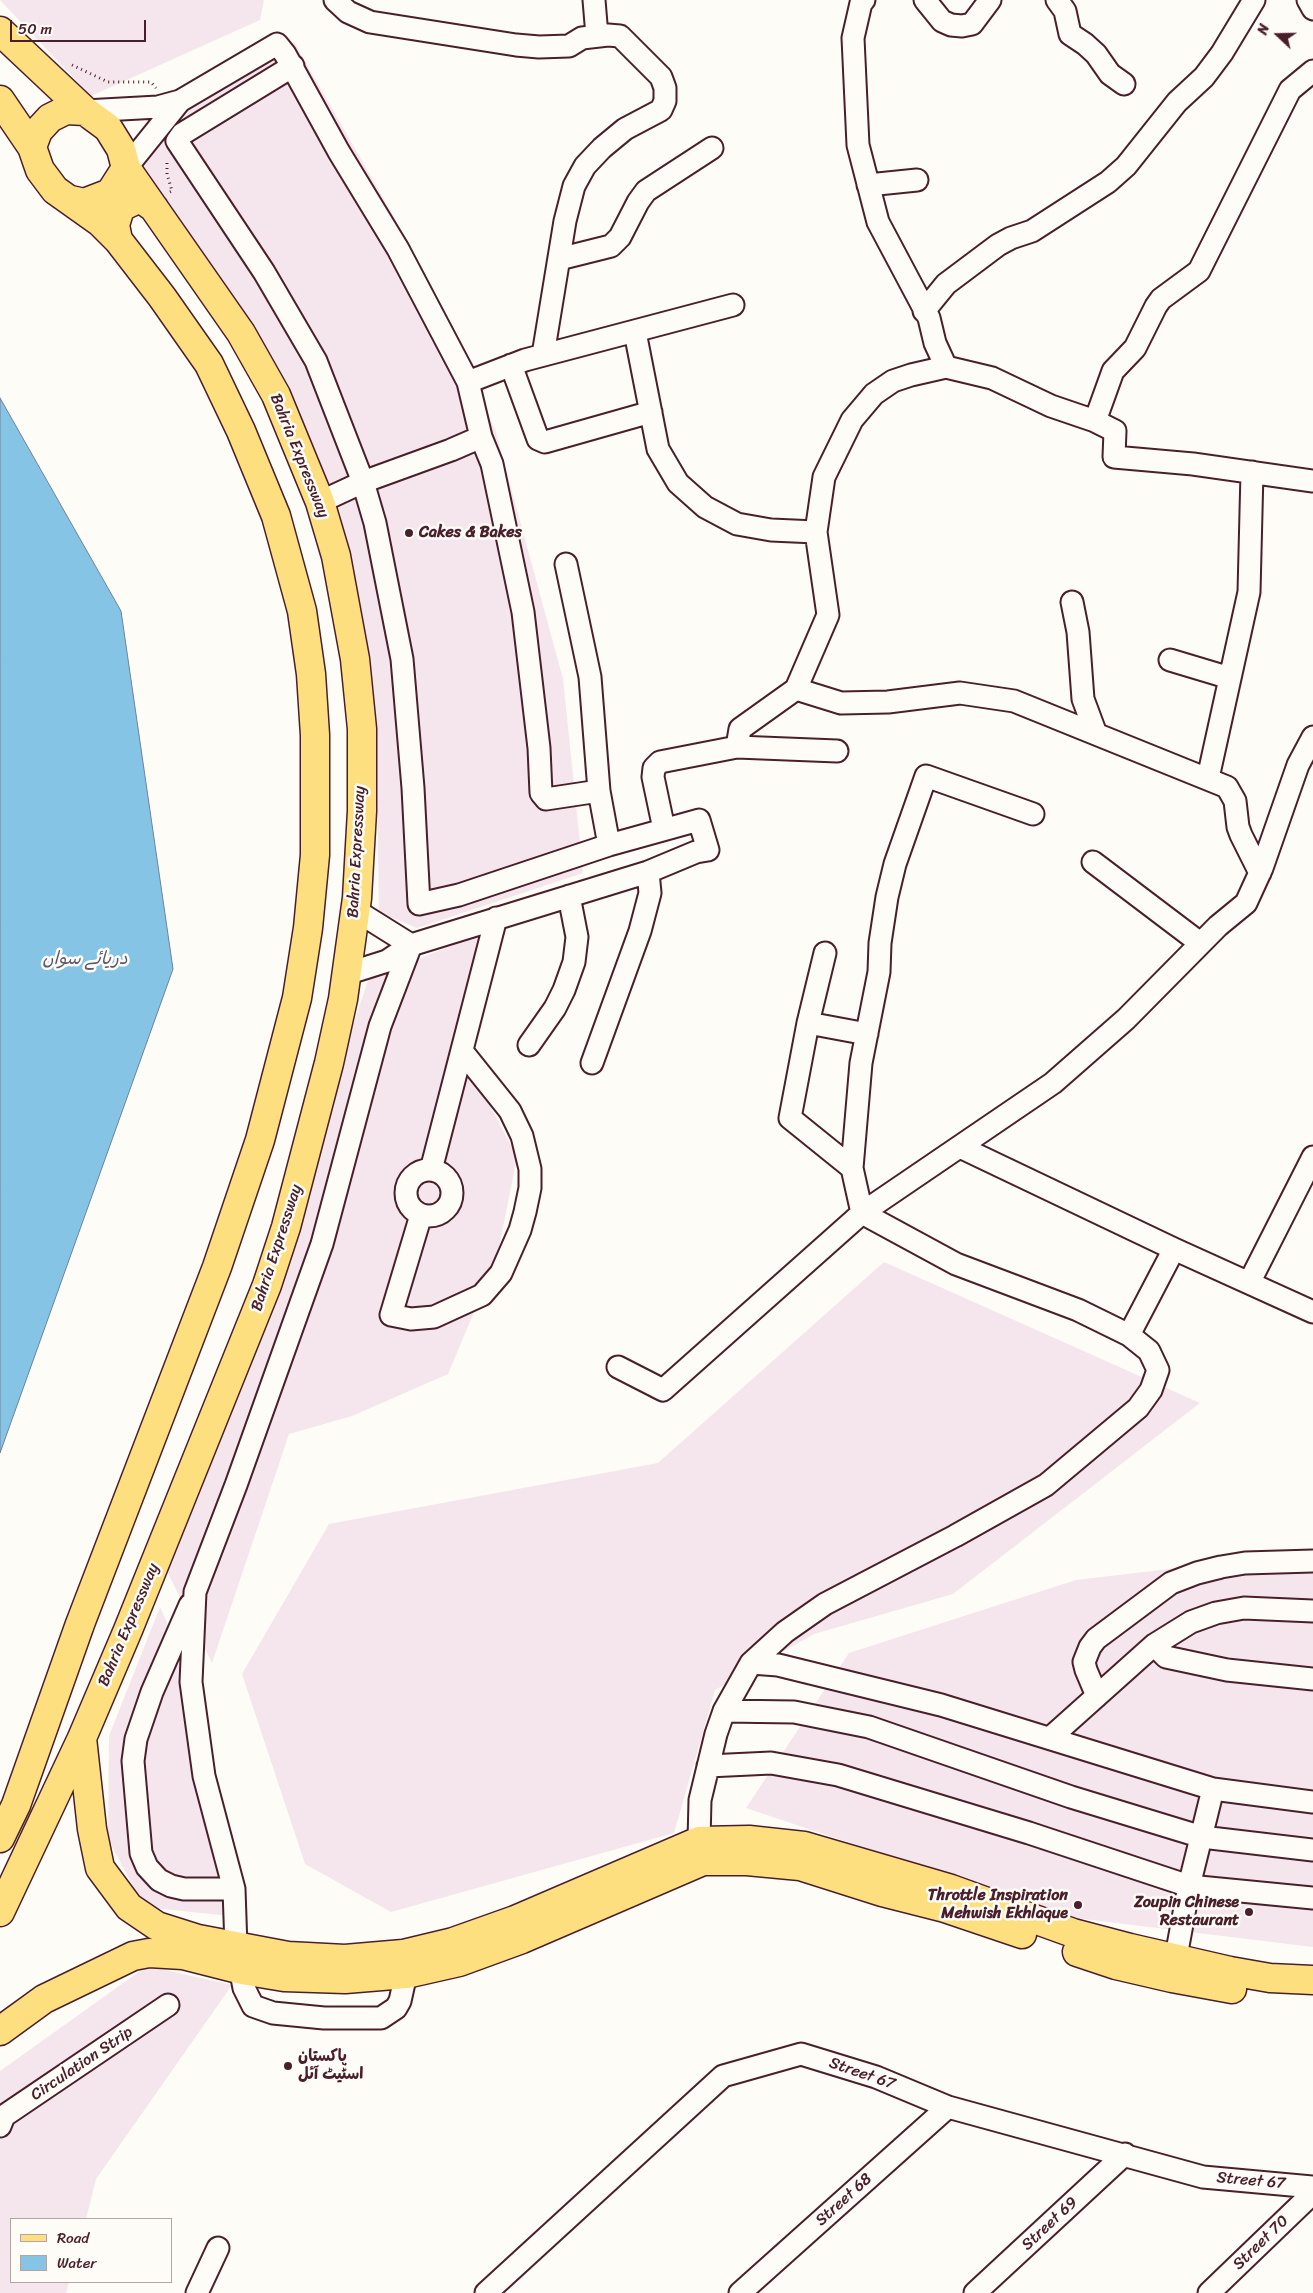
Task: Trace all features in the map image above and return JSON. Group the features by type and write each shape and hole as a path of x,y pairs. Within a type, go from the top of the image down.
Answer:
{"main road":[{"name":"Bahria Expressway","path":"0,32 85,111 108,128 115,137 126,168 241,333 276,395 320,502 336,556 355,659 362,729 362,811 355,910 346,974 329,1063 286,1228 267,1285 128,1630 82,1738 0,1912"},
{"path":"0,100 32,147 36,160 55,190 100,222 118,240 162,297 208,364 241,430 276,516 302,611 311,674 315,735 315,855 308,928 297,998 260,1140 217,1267 80,1624 16,1804 0,1838"},
{"path":"32,147 38,131 50,118 66,110 85,111"},
{"path":"71,200 84,203 110,193 126,168"},
{"path":"118,240 115,225 123,206 128,202 143,200 154,208"},
{"path":"82,1738 92,1829 100,1868 130,1907 157,1926 198,1940 284,1977 345,1979 406,1974 459,1962 522,1939 703,1861 748,1861 800,1866 882,1892 945,1908 1116,1965 1230,1972 1270,1978 1313,1980"},
{"path":"0,1828 16,1804"},
{"path":"0,2031 44,1999 133,1956 149,1953 239,1959 288,1956 336,1958 402,1954 453,1942 515,1920 699,1841 748,1840 804,1846 951,1889 1174,1968 1266,1994 1313,1999"}],"street":[{"path":"336,0 348,12 370,22 516,45 539,47 569,46 582,38 608,35 620,36 660,77 665,88 665,101 661,110 625,129 602,148 586,166 574,186 565,221 543,355"},
{"path":"594,0 598,36"},
{"path":"864,0 861,3 853,38 858,145 878,222 929,318 935,343 946,367"},
{"path":"925,0 942,21 951,25 962,26 972,24 990,0"},
{"path":"1057,0 1065,11 1070,34 1085,44 1110,74 1124,84"},
{"path":"924,311 946,284 998,245 1011,238 1032,231 1108,182 1126,166 1177,102 1204,77 1238,28 1254,0"},
{"path":"1308,0 1313,8"},
{"path":"85,111 158,107 180,101 277,44 293,66 339,152 398,249 468,382 481,437 492,464 523,612 539,748 541,793 546,799 600,791"},
{"path":"293,66 182,134 176,141 264,272 316,360 363,482 374,523 402,659 413,788 419,904 459,894 608,845 700,820 708,850 696,852 648,872 411,945 387,961 346,974"},
{"path":"1095,421 1113,371 1135,348 1156,306 1199,271 1290,90 1313,71"},
{"path":"126,168 180,101"},
{"path":"559,259 611,246 620,237 638,202 646,191 712,148"},
{"path":"868,185 917,180"},
{"path":"468,382 543,355 733,305"},
{"path":"635,332 658,449 678,483 705,507 737,524 771,530 816,532"},
{"path":"511,365 538,439 545,442 651,412"},
{"path":"737,747 740,730 796,689 828,615 816,532 824,477 852,420 874,394 893,382 911,375 946,367 992,378 1051,406 1095,421 1115,431 1114,457 1252,472 1313,482"},
{"path":"320,502 363,482 452,450 481,437"},
{"path":"1208,778 1249,592 1252,472"},
{"path":"566,564 590,677 600,791 608,845"},
{"path":"1072,602 1078,632 1083,699 1096,734"},
{"path":"1170,660 1230,678"},
{"path":"796,689 842,703 888,702 960,693 1014,701 1227,786 1235,801 1241,835 1260,873"},
{"path":"618,1367 663,1390 862,1213 1053,1083 1126,1019 1200,943 1246,903 1260,873 1298,765 1313,737"},
{"path":"664,829 653,776 654,768 660,762 737,747 837,751"},
{"path":"699,1841 700,1800 724,1710 751,1663 786,1632 825,1604 955,1536 1046,1485 1138,1408 1150,1390 1158,1370 1149,1351 1129,1335 1078,1310 956,1264 862,1213 852,1168 861,1063 879,972 880,943 887,897 895,864 926,776 1033,814"},
{"path":"1093,862 1200,943"},
{"path":"592,1063 640,932 650,893 648,872"},
{"path":"459,894 468,926"},
{"path":"529,1045 544,1026 558,1002 574,962 577,937 570,896"},
{"path":"355,910 411,945"},
{"path":"431,1170 496,918"},
{"path":"234,1889 184,1889 171,1886 159,1880 147,1867 141,1853 133,1761 136,1739 152,1692 195,1592 236,1485 322,1244 380,1026 411,945"},
{"path":"825,954 808,1023 790,1118 852,1168"},
{"path":"808,1023 867,1034"},
{"path":"422,1214 391,1315 411,1319 434,1317 482,1295 501,1273 520,1230 525,1212 530,1188 530,1168 522,1136 510,1111 462,1050"},
{"path":"960,1146 1174,1249 1313,1312"},
{"path":"1249,1283 1313,1157"},
{"path":"424,1170 431,1170 446,1177 451,1188 450,1200 444,1210 433,1215 422,1214 411,1208 406,1198 406,1186 413,1176 424,1170"},
{"path":"1129,1335 1174,1249"},
{"path":"1098,1696 1084,1662 1090,1647 1096,1639 1171,1584 1197,1572 1245,1563 1313,1561"},
{"path":"195,1592 191,1682 204,1776 234,1889 239,1959 244,1988 253,2006 273,2013 324,2018 381,2018 396,2008 400,2001 406,1974"},
{"path":"1050,1738 1154,1645 1191,1622 1216,1613 1244,1608 1313,1611"},
{"path":"1154,1645 1166,1657 1227,1670 1313,1679"},
{"path":"751,1663 778,1664 941,1705 1213,1790 1313,1802"},
{"path":"724,1710 794,1712 869,1727 1071,1797 1202,1837 1313,1850"},
{"path":"708,1766 771,1763 838,1775 1029,1833 1189,1886 1313,1898"},
{"path":"1174,1968 1189,1886 1213,1790"},
{"name":"Circulation Strip","path":"0,2126 4,2116 168,2005"},
{"name":"Street 67","path":"486,2293 723,2076 801,2054 876,2077 948,2107 1125,2154 1203,2177 1313,2187"},
{"name":"Street 68","path":"740,2293 948,2107"},
{"name":"Street 69","path":"975,2293 1125,2154"},
{"name":"Street 70","path":"1209,2293 1313,2192"},
{"path":"197,2293 218,2248"}],"shaded area":[{"path":"0,0 264,0 260,20 91,96"},
{"path":"294,42 393,215 495,429 563,679 583,873 417,928 379,912 376,726 344,539 138,165 180,101 191,105"},
{"path":"480,935 450,1060 481,1089 517,1157 497,1257 448,1374 352,1416 289,1434 212,1663 167,1571 369,978"},
{"path":"884,1262 1200,1403 953,1594 814,1634 715,1690 674,1833 391,1912 305,1864 242,1674 329,1524 658,1463"},
{"path":"1313,1552 1313,1947 1075,1918 746,1808 849,1653 1076,1580"},
{"path":"160,1607 185,1663 230,1916 144,1907 108,1839 109,1736"},
{"path":"147,1966 232,1985 96,2179 86,2218 10,2218 10,2283 69,2283 66,2293 0,2293 0,2071"}],"water":[{"name":"دریائے سواں","path":"0,398 121,611 173,969 0,1453"}],"place":[{"name":"Cakes & Bakes","path":"409,533"},
{"name":"Throttle Inspiration Mehwish Ekhlaque","path":"1078,1905"},
{"name":"Zoupin Chinese Restaurant","path":"1249,1912"},
{"name":"پاکستان اسٹیٹ آئل","path":"288,2066"}]}
